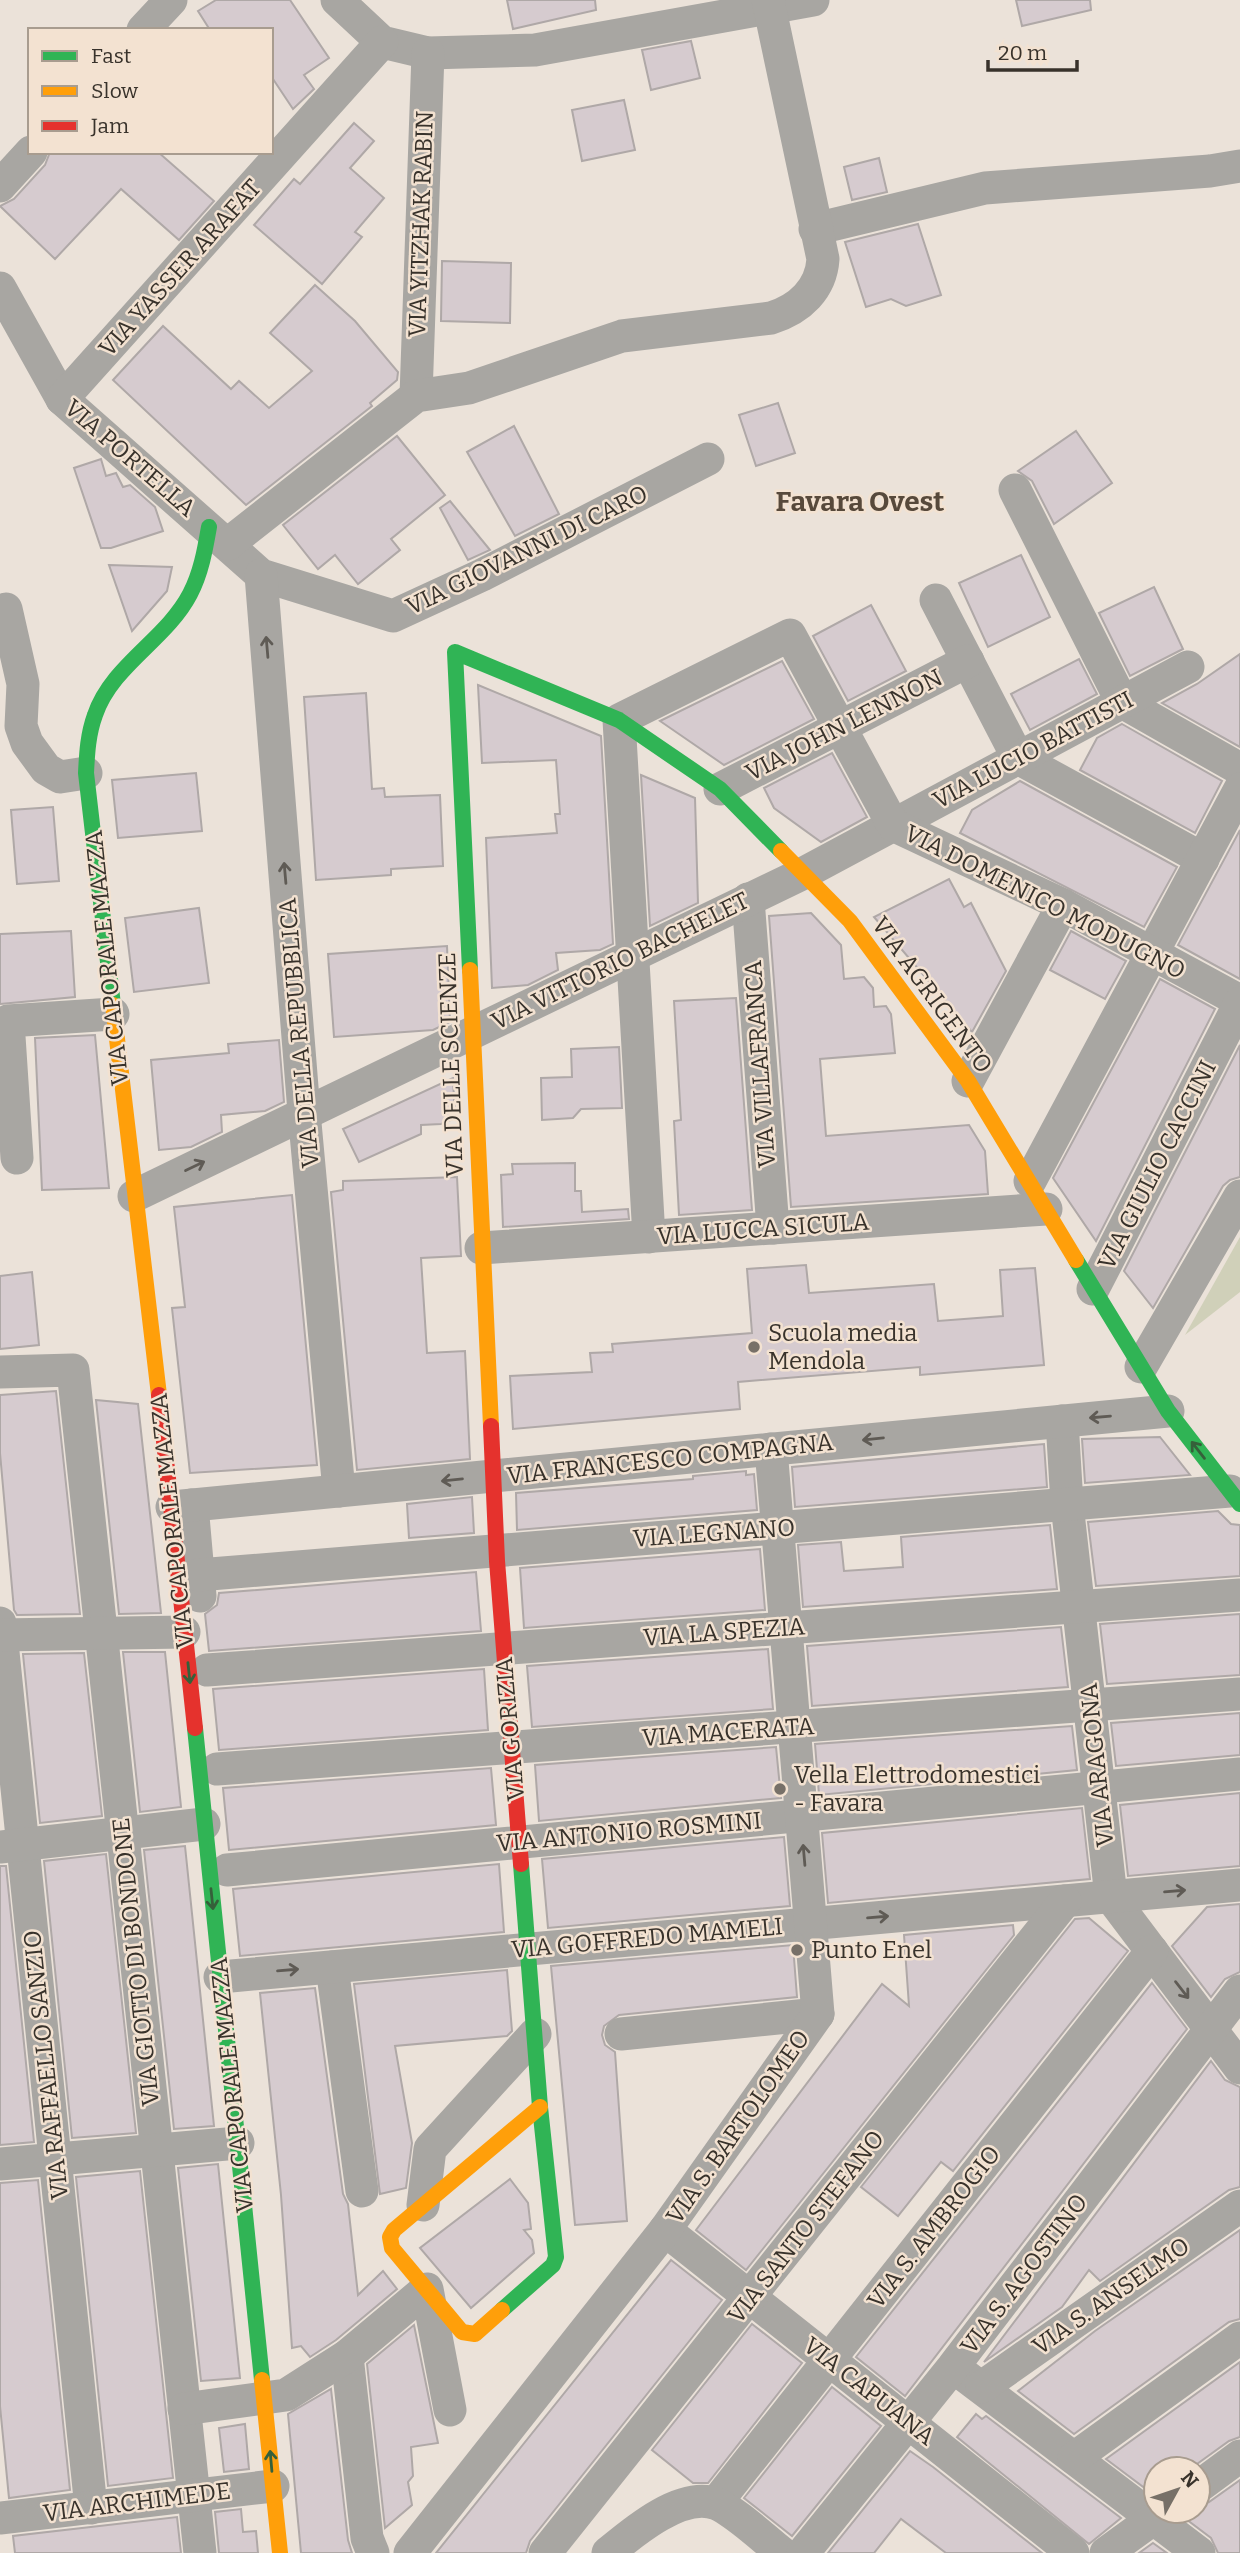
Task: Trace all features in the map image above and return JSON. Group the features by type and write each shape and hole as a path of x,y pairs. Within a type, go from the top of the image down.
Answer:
{"street":[{"path":"145,28 171,0"},
{"path":"337,0 382,42 428,53 535,50 769,3 813,0"},
{"path":"219,535 416,396 469,388 622,337 782,314 801,303 820,278 823,258 769,3"},
{"name":"VIA YASSER ARAFAT","path":"62,400 382,42"},
{"name":"VIA YITZHAK RABIN","path":"416,396 428,53"},
{"path":"0,186 29,154"},
{"path":"815,229 985,188 1210,171 1240,166"},
{"name":"VIA PORTELLA","path":"0,288 62,400 219,535 261,575"},
{"name":"VIA GIOVANNI DI CARO","path":"261,575 393,617 482,575 708,459"},
{"path":"1015,491 1122,702 1240,769"},
{"name":"VIA CAPORALE MAZZA","path":"219,535 186,602 99,701 88,731 86,774 134,1196 182,1506 198,1575 227,1870 229,1976 238,2143 280,2553"},
{"name":"VIA DELLA REPUBBLICA","path":"261,575 304,1112 340,1491"},
{"path":"936,600 1018,758 1202,859"},
{"path":"5,609 23,684 21,726 27,743 46,769 60,777 86,774"},
{"name":"VIA DOMENICO MODUGNO","path":"619,720 790,635 893,825 1063,905 1240,1002"},
{"name":"VIA AGRIGENTO","path":"455,652 619,720 720,789 850,921 968,1081 1168,1411 1235,1497"},
{"name":"VIA DELLE SCIENZE","path":"455,652 492,1476"},
{"name":"VIA JOHN LENNON","path":"720,789 968,661"},
{"name":"VIA LUCIO BATTISTI","path":"804,873 1188,667"},
{"path":"619,720 649,1237"},
{"path":"1038,1195 1151,954 1240,789"},
{"name":"VIA VITTORIO BACHELET","path":"134,1196 804,873"},
{"name":"VIA VILLAFRANCA","path":"748,900 773,1228"},
{"path":"968,1081 1063,905"},
{"name":"VIA GIULIO CACCINI","path":"1093,1289 1240,1002"},
{"path":"17,1158 8,1021 113,1014"},
{"name":"VIA LUCCA SICULA","path":"481,1248 773,1228 1038,1195"},
{"path":"1141,1367 1240,1196"},
{"name":"VIA GIOTTO DI BONDONE","path":"0,1372 73,1370 200,2553"},
{"name":"VIA FRANCESCO COMPAGNA","path":"182,1506 1168,1411"},
{"name":"VIA ARAGONA","path":"1062,1421 1067,1504 1111,1897"},
{"name":"VIA S. BARTOLOMEO","path":"410,2553 664,2230 818,2014 771,1449"},
{"name":"VIA GORIZIA","path":"492,1476 540,2107 556,2261 475,2334 462,2332 392,2248 390,2237 394,2230 540,2107"},
{"name":"VIA LEGNANO","path":"198,1575 1067,1504 1235,1497"},
{"name":"VIA CAPORALE MAZZA","path":"182,1506 184,1632 205,1824 229,1976"},
{"name":"VIA LA SPEZIA","path":"207,1670 1240,1595"},
{"path":"0,1631 184,1632"},
{"name":"VIA RAFFAELLO SANZIO","path":"0,1631 12,1846 56,2158 91,2508"},
{"name":"VIA MACERATA","path":"217,1769 1240,1694"},
{"name":"VIA ANTONIO ROSMINI","path":"227,1870 1240,1774"},
{"path":"12,1846 205,1824"},
{"name":"VIA GOFFREDO MAMELI","path":"229,1976 1240,1885"},
{"path":"1111,1897 1240,2068"},
{"name":"VIA SANTO STEFANO","path":"545,2553 1065,1900"},
{"name":"VIA S. AMBROGIO","path":"716,2503 1152,1951"},
{"path":"331,1966 362,2191"},
{"name":"VIA S. AGOSTINO","path":"803,2553 953,2367 1240,1990"},
{"path":"621,2034 818,2014"},
{"path":"423,2205 430,2149 535,2034"},
{"path":"0,2164 238,2143"},
{"name":"VIA S. ANSELMO","path":"982,2387 1240,2206"},
{"name":"VIA CAPUANA","path":"664,2230 1073,2553"},
{"path":"184,2409 286,2395 347,2356 427,2289 450,2410"},
{"path":"1074,2458 1240,2338"},
{"path":"347,2356 367,2538 373,2553"},
{"path":"953,2367 1074,2458 1142,2504"},
{"path":"1212,2477 1240,2456"},
{"name":"VIA ARCHIMEDE","path":"0,2518 273,2486"},
{"path":"608,2553 638,2527 662,2513 687,2504 716,2503 782,2553"},
{"path":"1106,2553 1145,2525"},
{"path":"1170,2525 1199,2553"}],"green space":[{"path":"1240,1237 1240,1292 1185,1335"}],"building":[{"path":"216,0 290,0 329,58 304,75 314,89 293,109 273,79 273,28 209,28 198,11"},
{"path":"507,0 595,0 596,10 513,29"},
{"path":"1016,0 1090,0 1091,10 1022,26"},
{"path":"691,41 700,78 651,90 642,50"},
{"path":"624,100 635,150 582,161 572,110"},
{"path":"354,123 374,141 350,168 384,198 355,232 362,237 322,284 254,225 294,179 300,184"},
{"path":"49,154 160,154 214,201 179,240 121,189 55,259 0,206 14,199 45,165"},
{"path":"879,158 887,192 852,200 844,167"},
{"path":"918,224 941,295 906,306 891,299 866,307 845,242"},
{"path":"442,261 511,263 510,323 441,321"},
{"path":"315,285 355,321 398,372 397,380 370,403 372,406 246,505 113,380 163,326 231,389 239,381 269,408 312,371 270,333"},
{"path":"778,403 795,453 756,466 739,415"},
{"path":"514,426 559,514 515,536 467,452"},
{"path":"1076,431 1112,483 1054,524 1032,481 1018,471"},
{"path":"397,436 445,495 391,539 400,550 358,584 335,555 318,569 283,525"},
{"path":"101,459 106,476 116,473 123,487 130,485 155,507 163,531 111,548 101,548 74,468"},
{"path":"450,501 490,550 468,560 440,508"},
{"path":"1021,555 1050,617 988,647 959,583"},
{"path":"109,565 172,567 167,591 132,631"},
{"path":"1154,587 1183,649 1130,676 1099,613"},
{"path":"871,605 906,671 848,701 813,636"},
{"path":"1240,654 1240,747 1162,703 1197,684"},
{"path":"1079,659 1097,694 1030,730 1011,694"},
{"path":"782,661 814,719 724,765 660,721"},
{"path":"478,685 601,736 613,944 600,950 556,953 558,970 528,985 492,988 486,838 557,833 555,814 560,814 556,760 482,763"},
{"path":"366,693 372,789 384,788 385,797 440,795 443,866 391,869 391,875 316,880 304,697"},
{"path":"1122,724 1222,781 1195,833 1080,770 1097,738"},
{"path":"832,753 867,817 821,842 774,808 764,788"},
{"path":"196,773 202,831 118,838 112,780"},
{"path":"641,775 695,798 698,903 650,926"},
{"path":"1020,781 1177,867 1144,927 960,833 972,810"},
{"path":"53,807 59,881 17,884 11,810"},
{"path":"1240,830 1240,979 1178,945"},
{"path":"949,879 964,907 971,903 1006,971 972,1032 874,917"},
{"path":"199,908 209,983 134,992 125,918"},
{"path":"811,913 841,945 844,979 864,977 873,988 874,1007 886,1006 891,1014 895,1053 820,1059 826,1136 969,1125 985,1151 988,1194 791,1207 769,916"},
{"path":"71,931 75,997 0,1004 0,934"},
{"path":"1071,931 1126,961 1105,999 1050,970"},
{"path":"447,946 450,1022 433,1030 334,1037 328,954"},
{"path":"1160,979 1215,1009 1096,1241 1053,1178"},
{"path":"736,998 752,1210 679,1215 674,1121 681,1120 674,1001"},
{"path":"95,1035 109,1188 42,1190 35,1038"},
{"path":"279,1040 284,1102 265,1111 221,1115 222,1132 191,1147 159,1150 151,1060 229,1053 228,1044"},
{"path":"1240,1045 1240,1177 1223,1186 1153,1308 1124,1271"},
{"path":"619,1047 622,1108 581,1109 573,1118 542,1120 541,1078 572,1077 571,1049"},
{"path":"453,1078 455,1118 441,1124 421,1125 421,1134 359,1162 343,1129"},
{"path":"575,1163 575,1191 581,1191 582,1212 628,1209 629,1219 503,1227 501,1175 513,1174 512,1164"},
{"path":"457,1177 461,1256 421,1258 427,1353 465,1351 470,1459 357,1470 331,1192 343,1190 343,1181"},
{"path":"292,1195 317,1465 190,1473 172,1308 185,1307 174,1207"},
{"name":"Scuola media Mendola","path":"806,1265 809,1293 934,1284 938,1321 1003,1316 1000,1270 1035,1268 1044,1365 920,1375 920,1367 738,1382 740,1409 513,1429 510,1376 592,1372 590,1353 613,1352 612,1344 752,1333 747,1269"},
{"path":"32,1272 39,1345 0,1349 0,1276"},
{"path":"56,1391 80,1614 17,1615 14,1610 0,1453 0,1395"},
{"path":"96,1400 138,1404 161,1613 119,1614"},
{"path":"1160,1437 1190,1475 1085,1483 1082,1439"},
{"path":"1044,1444 1047,1487 795,1507 792,1467"},
{"path":"746,1471 746,1475 754,1474 757,1510 517,1530 516,1493 693,1479 693,1476"},
{"path":"472,1497 474,1533 409,1538 407,1504"},
{"path":"1218,1511 1231,1524 1240,1525 1240,1576 1096,1586 1088,1522"},
{"path":"1050,1525 1057,1589 803,1607 798,1545 841,1542 844,1571 903,1567 901,1537"},
{"path":"760,1549 765,1610 524,1628 520,1568"},
{"path":"476,1572 481,1631 209,1651 205,1614 217,1605 219,1593"},
{"path":"1240,1614 1240,1675 1107,1684 1100,1624"},
{"path":"1061,1627 1068,1687 812,1706 807,1646"},
{"path":"768,1649 773,1709 532,1727 527,1666"},
{"path":"123,1652 165,1652 181,1807 140,1812"},
{"path":"84,1653 102,1816 40,1823 23,1654"},
{"path":"484,1669 488,1730 219,1750 213,1689"},
{"path":"1240,1713 1240,1755 1116,1766 1111,1723"},
{"path":"1072,1726 1077,1770 819,1795 815,1744"},
{"path":"776,1747 781,1798 539,1821 535,1765"},
{"path":"491,1768 496,1825 229,1850 223,1788"},
{"path":"1240,1793 1240,1866 1128,1876 1120,1805"},
{"path":"1082,1808 1090,1879 828,1903 822,1833"},
{"path":"784,1837 790,1906 548,1928 542,1859"},
{"path":"185,1846 214,2126 174,2129 144,1850"},
{"path":"106,1854 136,2133 72,2138 44,1861"},
{"path":"499,1864 504,1932 240,1956 233,1889"},
{"path":"0,1866 6,1866 34,2142 0,2145"},
{"path":"1240,1904 1240,1972 1225,1979 1211,1997 1172,1946 1207,1907"},
{"path":"1089,1918 1128,1951 953,2171 941,2162 898,2216 861,2187 1075,1919"},
{"path":"1013,1925 1014,1935 746,2270 696,2230 882,1984 909,2006 904,1935"},
{"path":"793,1945 797,1997 619,2015 604,2026 602,2035 605,2045 615,2052 627,2221 575,2225 551,1966"},
{"path":"507,1970 512,2031 507,2036 395,2046 412,2143 406,2188 380,2194 354,1984"},
{"path":"1152,1983 1187,2029 905,2396 856,2357"},
{"path":"315,1988 343,2194 348,2204 358,2295 383,2271 397,2289 336,2340 310,2357 301,2346 292,2348 281,2195 260,1993"},
{"path":"1211,2061 1225,2080 1240,2087 1240,2187 1229,2190 1100,2281 1089,2270 1062,2307 984,2362"},
{"path":"218,2164 240,2378 201,2381 178,2168"},
{"path":"140,2171 173,2478 108,2486 76,2177"},
{"path":"510,2179 528,2203 531,2229 524,2230 532,2240 534,2253 471,2308 420,2248"},
{"path":"38,2180 70,2490 9,2498 0,2406 0,2183"},
{"path":"1240,2230 1240,2319 1229,2322 1074,2434 1018,2391 1095,2331"},
{"path":"671,2260 722,2300 530,2541 526,2553 436,2553"},
{"path":"752,2324 802,2363 708,2483 693,2483 652,2450"},
{"path":"414,2325 438,2443 411,2447 413,2476 408,2482 412,2505 385,2528 367,2364"},
{"path":"1240,2362 1240,2437 1229,2441 1210,2455 1142,2455 1142,2486 1106,2459"},
{"path":"832,2387 881,2426 792,2536 744,2498"},
{"path":"331,2389 348,2540 352,2553 301,2553 288,2414"},
{"path":"976,2414 982,2419 986,2416 1121,2518 1089,2544 957,2437"},
{"path":"245,2424 249,2469 224,2472 219,2428"},
{"path":"910,2451 1042,2553 946,2553 901,2519 874,2553 828,2553"},
{"path":"1240,2480 1240,2553 1218,2553 1211,2538 1194,2525 1212,2525 1212,2500"},
{"path":"241,2509 243,2532 256,2531 258,2553 219,2553 215,2512"},
{"path":"177,2517 181,2553 15,2553 13,2536"},
{"path":"1153,2543 1167,2553 1139,2553"}],"traffic: fast":[{"path":"113,1005 86,773 89,736 103,697 114,681 167,625 190,594 200,570 209,527"},
{"path":"470,970 455,652 619,720 720,789 781,851"},
{"path":"1076,1260 1168,1411 1240,1504"},
{"path":"195,1728 262,2380"},
{"path":"502,2310 553,2265 556,2257 540,2107 521,1864"}],"traffic: slow":[{"path":"781,851 850,921 968,1081 1076,1260"},
{"path":"470,970 491,1426"},
{"path":"113,1005 159,1395"},
{"path":"502,2310 475,2334 462,2332 392,2248 390,2237 394,2230 540,2107"},
{"path":"262,2380 280,2553"}],"traffic: jam":[{"path":"159,1395 195,1728"},
{"path":"491,1426 497,1561 521,1864"}],"place":[{"name":"Scuola media Mendola","path":"754,1347"},
{"name":"Vella Elettrodomestici - Favara","path":"780,1789"},
{"name":"Punto Enel","path":"797,1950"}],"district":[{"name":"Favara Ovest","path":"860,501"}]}
